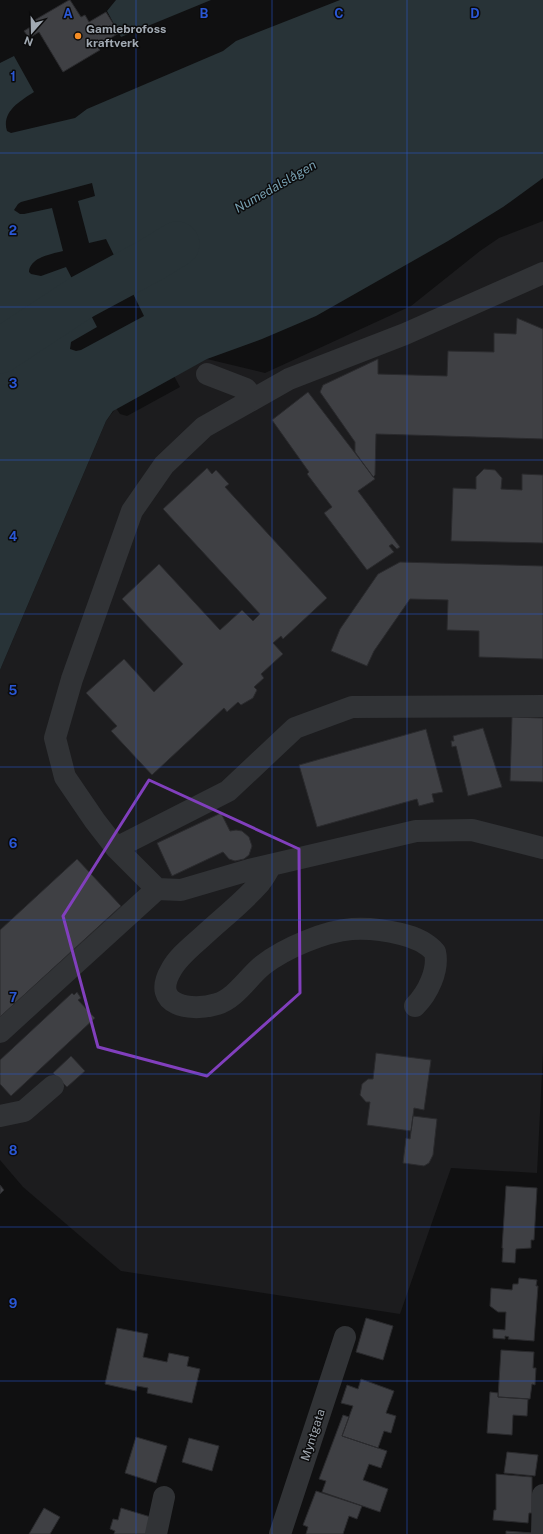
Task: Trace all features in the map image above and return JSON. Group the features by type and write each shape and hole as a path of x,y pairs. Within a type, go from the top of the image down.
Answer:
{"street":[{"path":"543,274 405,334 289,379 204,427 164,465 132,512 72,678 55,738 65,777 95,821 116,848 157,889 181,890 271,865 416,831 472,830 543,848"},
{"path":"206,374 246,389 254,399"},
{"path":"116,848 228,791 295,728 352,707 543,706"},
{"path":"271,865 259,885 188,949 176,963 171,970 166,983 166,993 171,1002 176,1005 193,1008 202,1008 219,1004 233,994 262,966 288,949 352,929 387,931 409,936 428,944 435,952 436,966 431,981 424,998 416,1006"},
{"path":"0,1032 157,889"},
{"path":"0,1116 24,1111 53,1086"},
{"name":"Myntgata","path":"280,1534 345,1337"},
{"path":"542,1534 543,1496"},
{"path":"156,1534 164,1497"}],"highlighted area":[{"path":"149,780 299,849 300,993 207,1076 98,1047 63,916"}],"shaded area":[{"path":"543,221 543,1053 537,1173 451,1168 400,1314 121,1271 23,1187 0,1160 0,670 106,421 116,408 120,414 127,416 180,387 174,376 207,359 265,373 411,306 480,251 499,238"}],"water":[{"path":"116,0 211,0 121,37 107,11"},
{"path":"340,0 543,0 543,178 503,207 448,241 316,316 262,339 207,359 113,411 106,421 0,670 0,63 14,56 34,92 18,103 9,113 6,124 7,131 11,133 75,118 87,109 223,51 236,41","holes":["92,183 95,196 78,201 89,243 106,239 144,316 81,350 76,351 70,349 71,342 97,327 66,267 41,276 31,274 29,272 30,267 37,260 63,251 52,208 24,214 20,214 14,210 21,202"]}],"building":[{"name":"Gamlebrofoss kraftverk","path":"69,0 81,17 85,15 89,22 106,12 119,33 97,46 100,50 63,72 39,32 29,38 24,31 35,24 33,21"},
{"path":"517,318 543,329 543,439 376,434 375,475 373,477 355,452 355,442 320,392 323,385 378,359 378,374 447,376 448,351 494,352 494,333 516,334"},
{"path":"308,392 375,479 358,491 400,547 397,549 392,544 389,546 394,552 367,570 324,513 332,507 307,474 309,472 272,420"},
{"path":"207,468 212,474 216,470 229,484 225,487 327,598 283,639 281,636 273,643 283,654 261,674 264,678 254,687 257,690 253,698 241,705 238,702 227,712 224,708 152,775 111,731 117,726 86,693 124,659 154,692 183,664 122,599 159,564 220,630 242,610 253,621 260,614 163,509"},
{"path":"484,469 495,470 502,478 501,489 522,490 522,474 543,475 543,543 451,541 453,488 476,489 476,477"},
{"path":"400,562 543,566 543,659 479,657 479,631 447,630 448,600 410,599 374,651 367,666 331,651 340,629 378,574"},
{"path":"512,717 543,718 543,782 510,781"},
{"path":"483,728 502,787 468,796 456,746 452,747 451,741 454,741 453,736"},
{"path":"426,729 443,792 432,794 434,802 419,806 417,799 317,827 299,765"},
{"path":"221,813 230,831 242,831 249,837 252,846 249,855 244,859 235,861 229,859 223,852 172,876 157,843"},
{"path":"77,859 121,906 0,1017 0,930"},
{"path":"77,992 81,998 78,1000 95,1018 11,1096 0,1084 0,1060 72,993 74,995"},
{"path":"376,1053 431,1060 424,1110 414,1108 411,1131 367,1125 370,1102 366,1102 360,1095 362,1084 368,1079 373,1079"},
{"path":"71,1056 85,1071 67,1087 53,1073"},
{"path":"413,1116 437,1119 433,1155 429,1163 424,1166 403,1163 406,1138 410,1139"},
{"path":"0,1185 4,1190 0,1194"},
{"path":"506,1186 537,1188 534,1240 531,1240 531,1248 516,1249 515,1263 502,1262"},
{"path":"519,1278 537,1280 536,1286 538,1286 534,1341 508,1339 509,1337 505,1336 505,1339 493,1338 493,1329 505,1330 506,1312 498,1312 490,1306 491,1288 512,1290 513,1284 518,1284"},
{"path":"366,1318 393,1326 383,1360 356,1352"},
{"path":"117,1328 148,1334 143,1357 167,1362 169,1353 189,1357 187,1366 200,1369 192,1403 147,1393 148,1388 137,1386 136,1391 105,1384"},
{"path":"501,1350 534,1352 533,1368 536,1368 535,1385 532,1384 530,1399 498,1397"},
{"path":"361,1379 394,1391 386,1413 396,1416 391,1433 384,1431 378,1448 342,1436 353,1406 341,1403 347,1385 358,1389"},
{"path":"490,1392 498,1393 498,1397 528,1399 527,1416 513,1415 512,1435 487,1433"},
{"path":"343,1415 349,1417 342,1436 387,1451 381,1468 369,1464 363,1480 388,1489 380,1512 322,1492 326,1481 319,1479"},
{"path":"136,1437 167,1446 156,1483 125,1473"},
{"path":"189,1438 219,1446 212,1471 182,1462"},
{"path":"507,1452 538,1455 535,1476 504,1473"},
{"path":"496,1474 532,1477 532,1513 529,1513 528,1523 493,1520 494,1510 496,1510"},
{"path":"316,1491 362,1506 357,1519 349,1516 343,1534 306,1534 308,1527 303,1525"},
{"path":"44,1508 60,1517 50,1534 29,1534"},
{"path":"121,1508 154,1518 149,1534 114,1534 115,1531 110,1529 113,1519 118,1520"},
{"path":"506,1531 533,1533 506,1534"}],"waterway":[{"name":"Numedalslågen","path":"0,351 82,297 151,260 177,244"}],"place":[{"name":"Gamlebrofoss kraftverk","path":"78,36"}]}
